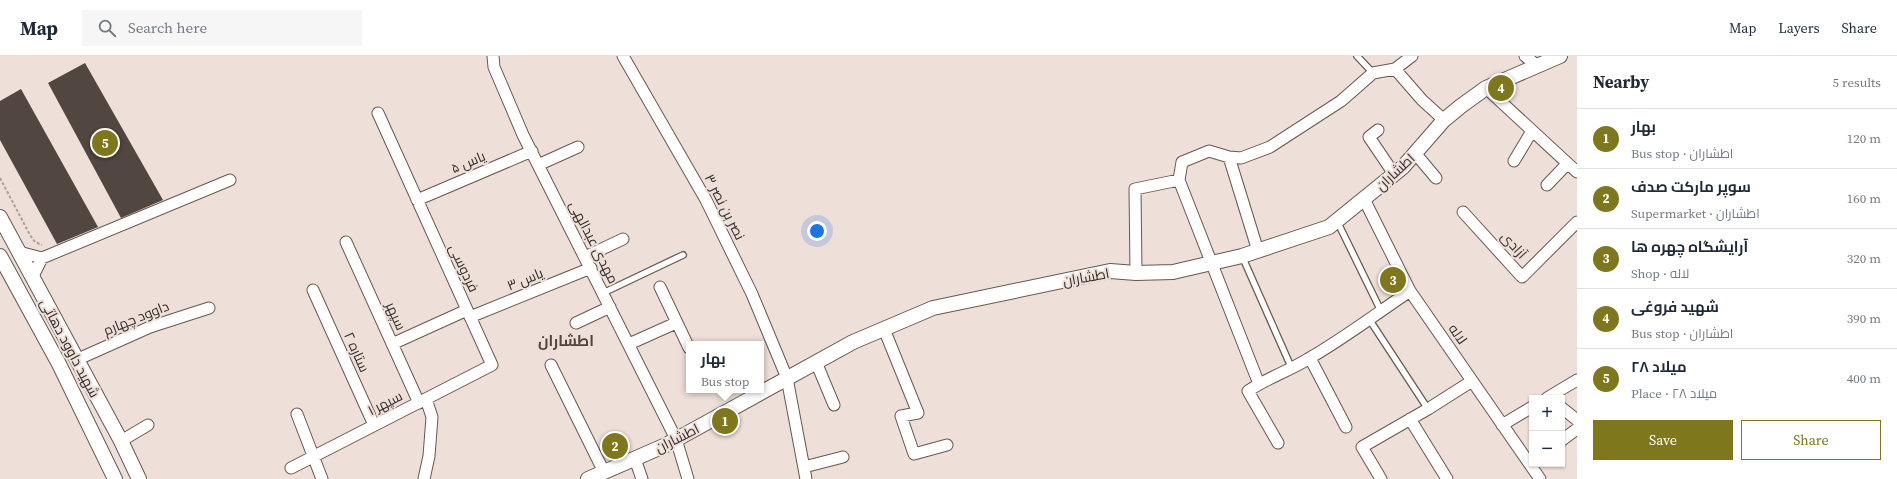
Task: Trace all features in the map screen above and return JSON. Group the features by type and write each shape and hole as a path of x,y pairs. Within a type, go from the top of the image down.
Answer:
{"street":[{"name":"مهدی عبدالهی","path":"493,56 494,67 538,165 676,439 688,479"},
{"name":"نصر بن نصر ۳","path":"623,56 706,200 752,294 787,378 806,479"},
{"path":"1259,384 1179,180 1182,162 1209,151 1229,157 1240,158 1270,147 1341,101 1373,72 1395,69 1412,56"},
{"path":"1526,56 1538,66"},
{"name":"اطشاران","path":"764,391 853,342 933,308 1015,290 1110,272 1173,272 1242,256 1329,227 1394,174 1444,120 1486,88 1560,56"},
{"path":"1395,69 1422,100 1444,120"},
{"path":"1486,88 1577,172"},
{"name":"فردوسی","path":"378,114 492,365"},
{"path":"1378,130 1369,137 1394,174"},
{"path":"1514,161 1532,131"},
{"path":"538,165 578,147"},
{"name":"یاس ۵","path":"417,200 532,152"},
{"path":"1415,153 1436,178"},
{"path":"1229,157 1258,251"},
{"path":"1547,185 1567,164"},
{"path":"19,252 42,258 230,180"},
{"path":"1136,273 1135,189 1179,180"},
{"name":"لاله","path":"1364,199 1410,292 1502,425 1529,460"},
{"name":"آزادی","path":"1463,212 1522,277 1577,222"},
{"name":"شهید داوود دهاتی","path":"0,217 121,441 139,479"},
{"path":"585,257 623,239"},
{"name":"سپهر","path":"346,242 392,344 432,417 429,456 424,479"},
{"name":"شهید داوود دهاتی","path":"0,256 59,364 115,479"},
{"path":"32,278 42,258"},
{"name":"یاس ۳","path":"392,344 468,313 590,268"},
{"path":"660,287 686,342"},
{"name":"ستاره ۲","path":"313,290 374,425"},
{"path":"1278,443 1248,391 1259,384 1292,369 1310,358 1410,292"},
{"path":"576,323 610,307"},
{"name":"داوود چهارم","path":"76,360 150,327 209,308"},
{"path":"629,344 676,323"},
{"path":"884,329 918,413 901,416 914,454 947,445"},
{"path":"1310,358 1346,427"},
{"path":"816,362 834,405"},
{"name":"سپهر ۱","path":"291,468 492,365"},
{"path":"550,365 604,472"},
{"path":"1554,395 1577,380"},
{"path":"1381,479 1362,447 1428,409 1472,381"},
{"name":"اطشاران","path":"588,479 635,459 676,439 760,393"},
{"path":"1502,425 1529,409"},
{"path":"1565,410 1577,420"},
{"path":"297,414 322,479"},
{"path":"1410,419 1447,479"},
{"path":"121,441 148,425"},
{"path":"1565,438 1577,430"},
{"path":"804,467 843,457"},
{"path":"635,459 642,479"},
{"name":"لاله","path":"1533,467 1540,479"}],"lane":[{"path":"1357,56 1373,72"},
{"path":"1337,221 1381,311"},
{"path":"603,293 683,255"},
{"path":"1242,256 1292,369"},
{"path":"1369,319 1428,409"}],"path":[{"path":"0,178 30,236 35,242 43,246"}],"building":[{"path":"85,63 163,200 121,218 48,83"},
{"path":"21,89 98,227 57,244 0,140 0,101"}],"place":[{"name":"شهید فروغی","path":"1501,88"},
{"name":"میلاد ۲۸","path":"105,143"},
{"name":"آرایشگاه چهره ها","path":"1393,280"},
{"name":"بهار","path":"725,421"},
{"name":"سوپر مارکت صدف","path":"615,446"}],"district":[{"name":"اطشاران","path":"566,340"}]}
